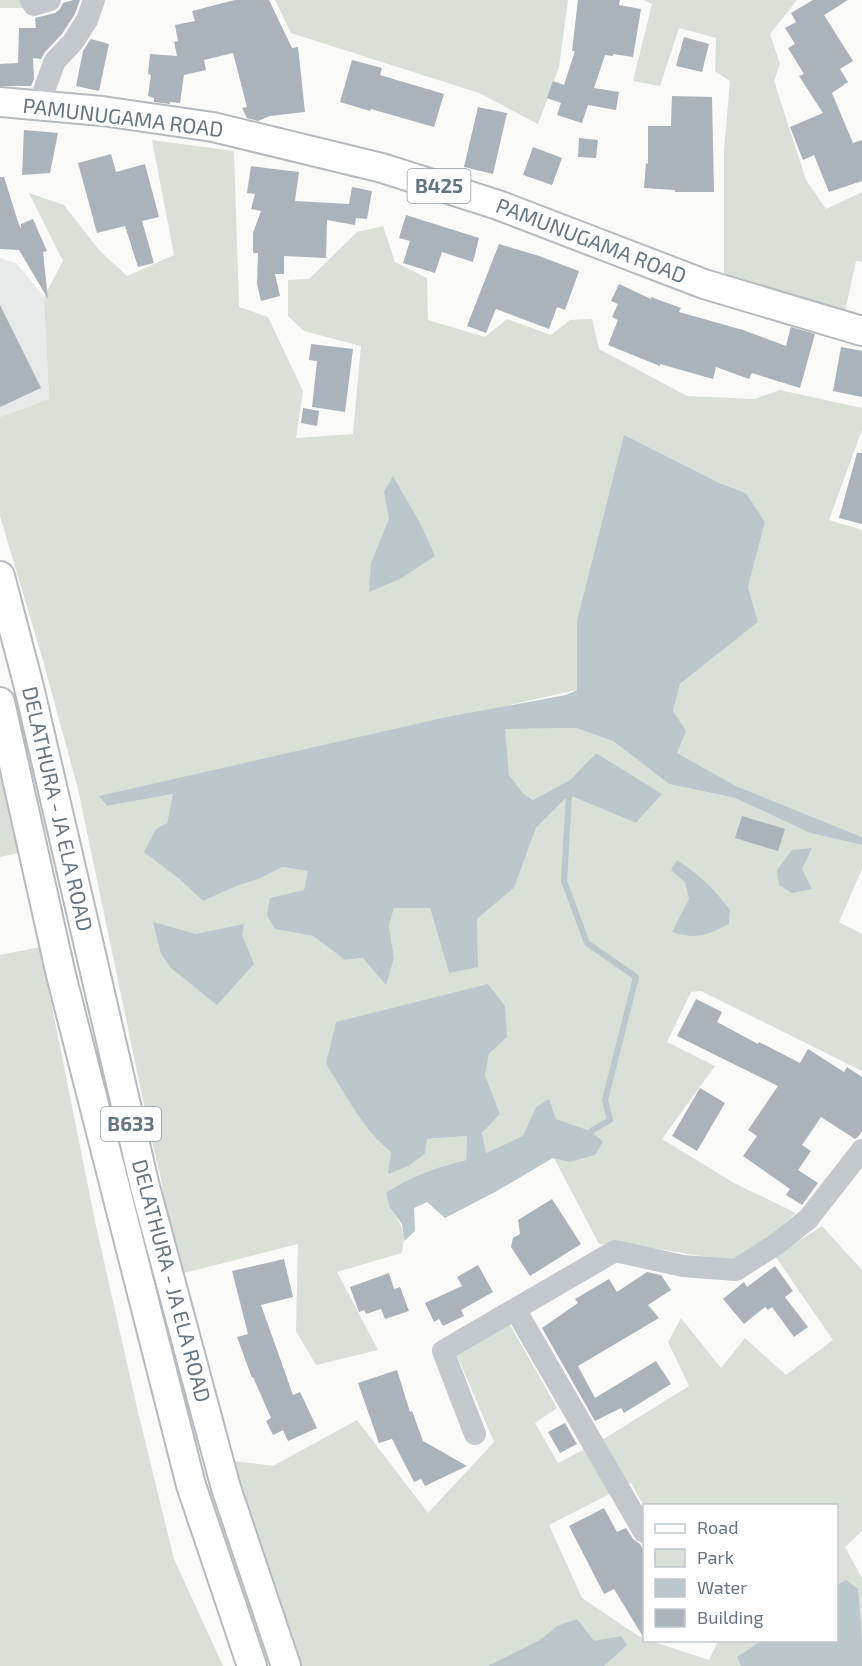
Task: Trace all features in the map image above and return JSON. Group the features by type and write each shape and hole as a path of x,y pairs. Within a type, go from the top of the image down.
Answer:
{"main road":[{"name":"PAMUNUGAMA ROAD","path":"0,102 102,111 213,127 382,168 498,205 704,284 862,331"},
{"name":"DELATHURA - JA ELA ROAD","path":"0,576 29,687 145,1187 226,1488 285,1666"},
{"name":"DELATHURA - JA ELA ROAD","path":"0,702 61,975 190,1485 252,1666"}],"street":[{"path":"31,0 34,5 50,0"},
{"path":"38,106 55,61 74,42 87,20 94,0"},
{"path":"475,1434 443,1351 615,1251 683,1266 736,1270 775,1245 808,1219 862,1149"},
{"path":"515,1309 643,1529"}],"shaded area":[{"path":"0,258 17,264 44,297 49,399 0,417"}],"green space":[{"path":"0,0 23,0 30,8 0,8"},
{"path":"275,0 568,0 559,67 538,124 479,93 291,33"},
{"path":"644,0 797,0 770,34 780,64 774,81 806,180 826,209 862,192 862,262 856,261 844,316 724,280 724,150 730,81 715,71 716,38 679,28 660,86 633,81 652,4"},
{"path":"152,140 234,151 239,307 268,317 303,391 296,438 353,434 361,346 304,331 288,316 288,280 309,279 357,232 383,226 395,262 427,278 428,320 485,337 507,319 551,335 570,320 592,319 599,349 687,396 754,399 780,390 862,408 862,430 829,520 862,530 862,837 736,786 676,753 673,711 680,684 758,622 748,587 765,522 746,493 717,482 577,621 577,690 100,796 107,806 173,794 167,823 177,877 203,901 261,878 282,867 309,871 304,890 275,929 313,936 345,960 394,958 389,926 394,908 430,908 449,973 477,919 514,888 536,828 569,795 636,823 661,795 596,753 570,780 533,800 524,794 509,775 504,729 576,728 613,741 669,784 735,798 810,833 862,845 862,869 839,922 862,934 862,1071 701,991 691,992 667,1042 715,1066 662,1139 734,1183 796,1213 742,1260 730,1261 659,1249 599,1244 554,1158 569,1162 591,1131 556,1119 549,1100 536,1107 524,1136 486,1153 482,1133 500,1114 485,1075 489,1054 507,1037 380,1143 391,1152 427,1139 467,1136 466,1160 446,1165 390,1208 402,1229 404,1240 402,1253 337,1272 378,1350 316,1365 296,1331 298,1244 180,1274 165,1214 162,1183 78,789 0,516 0,417 49,399 44,297 63,261 29,193 64,205 99,250 127,276 174,255"},
{"path":"0,773 18,853 0,857"},
{"path":"40,947 96,1226 174,1559 223,1666 0,1666 0,955"},
{"path":"822,1226 862,1270 862,1531 845,1547 862,1578 862,1666 298,1666 227,1460 273,1466 357,1420 428,1513 494,1442 456,1353 509,1323 557,1408 535,1423 558,1463 602,1440 689,1386 668,1342 681,1318 721,1368 745,1338 786,1375 833,1340 775,1256"}],"water":[{"path":"624,435 717,482 746,493 765,522 748,587 758,622 680,684 673,711 686,731 677,753 736,786 862,837 862,845 810,833 735,798 669,784 613,741 576,728 505,729 509,775 524,794 533,800 570,780 596,753 662,794 636,823 569,795 536,828 514,888 477,919 478,967 449,973 430,908 394,908 389,926 394,958 386,985 363,958 345,960 313,936 275,929 267,915 270,898 304,890 308,871 282,867 261,878 203,901 177,877 144,852 156,829 167,823 173,794 107,806 99,796 447,717 566,695 577,690 577,621"},
{"path":"393,476 421,525 435,556 400,579 369,592 371,563 389,519 384,492"},
{"path":"812,848 802,869 812,889 792,893 779,885 777,870 792,850"},
{"path":"677,860 706,882 724,902 730,910 729,924 695,936 672,932 689,899 685,882 671,870"},
{"path":"153,922 196,934 244,924 242,935 254,964 217,1005 171,968 161,954"},
{"path":"488,984 505,1006 507,1037 489,1054 485,1075 500,1114 482,1133 486,1153 523,1136 536,1107 549,1099 556,1119 591,1131 603,1142 595,1155 569,1162 553,1158 445,1218 427,1202 414,1208 415,1231 404,1241 402,1224 390,1208 386,1193 424,1173 466,1160 467,1136 427,1139 425,1154 408,1166 388,1174 391,1152 364,1123 326,1064 336,1022"},
{"path":"846,1580 858,1589 862,1666 741,1666 737,1657 760,1642 838,1642 838,1584"},
{"path":"577,1619 594,1641 621,1636 627,1645 604,1666 488,1666 540,1640 557,1626"}],"building":[{"path":"80,0 75,14 62,34 41,59 33,58 34,79 31,86 0,86 0,64 18,63 19,28 36,28 35,18 55,13 63,3"},
{"path":"235,0 269,0 292,48 298,47 305,112 270,116 258,121 247,118 242,108 247,107 233,53 204,60 206,70 184,75 180,103 154,102 154,98 148,96 151,75 148,74 150,54 177,56 174,42 178,41 175,25 195,21 192,11"},
{"path":"578,0 620,0 619,5 641,9 633,57 605,55 594,88 619,92 616,110 588,105 582,123 557,115 561,103 547,98 553,81 564,85 575,51 572,51"},
{"path":"813,0 848,0 824,15 853,61 840,69 848,82 832,93 853,143 862,140 862,181 829,192 814,155 803,160 790,127 823,113 799,76 804,74 788,48 795,44 785,28 796,22 791,13"},
{"path":"684,37 709,44 702,72 676,66"},
{"path":"91,39 109,44 99,91 76,86 83,51"},
{"path":"352,60 382,68 380,75 444,94 434,127 340,102"},
{"path":"672,96 712,97 714,192 675,192 675,190 644,188 646,163 648,164 648,126 671,126"},
{"path":"478,107 507,113 493,174 464,167"},
{"path":"24,130 58,133 50,173 22,175"},
{"path":"579,138 598,140 596,158 578,157"},
{"path":"533,147 562,158 552,185 523,175"},
{"path":"111,154 116,172 145,164 159,217 142,221 154,263 138,267 125,226 97,233 78,163"},
{"path":"251,166 299,172 295,201 349,204 352,187 372,191 367,219 356,218 355,225 327,220 326,258 284,256 284,274 275,274 280,296 261,301 257,284 258,253 253,253 253,233 261,211 251,209 255,194 247,193"},
{"path":"0,177 4,177 19,225 21,228 21,224 33,219 47,251 43,252 48,299 19,250 0,249"},
{"path":"406,215 479,238 473,262 442,252 435,273 403,263 410,241 399,238"},
{"path":"499,244 579,271 565,310 557,307 549,329 496,309 486,333 467,326"},
{"path":"619,284 651,299 651,297 681,308 679,312 743,330 786,346 791,327 815,334 800,388 752,373 749,379 716,367 713,379 660,364 660,366 608,345 618,320 612,317 618,304 611,301"},
{"path":"0,305 41,388 0,407"},
{"path":"311,344 353,349 345,412 312,407 317,361 309,360"},
{"path":"841,347 862,351 862,397 833,391"},
{"path":"303,408 319,411 317,426 301,423"},
{"path":"857,453 862,453 862,524 839,518"},
{"path":"742,816 785,829 778,851 735,838"},
{"path":"696,999 722,1012 717,1022 758,1044 759,1042 800,1063 808,1049 844,1072 847,1067 862,1077 862,1131 858,1137 855,1139 821,1117 802,1145 811,1151 798,1170 818,1183 802,1205 786,1195 790,1189 743,1156 757,1136 748,1130 778,1086 677,1036"},
{"path":"700,1088 725,1103 697,1151 672,1136"},
{"path":"552,1199 581,1244 530,1276 511,1247 513,1238 520,1234 518,1220"},
{"path":"284,1259 293,1297 261,1305 293,1395 300,1392 317,1428 288,1441 283,1430 273,1435 266,1421 271,1418 252,1378 237,1337 248,1334 232,1271"},
{"path":"478,1265 493,1292 461,1310 464,1316 443,1326 439,1319 434,1322 425,1303 462,1286 457,1277"},
{"path":"775,1266 793,1291 785,1297 808,1327 794,1337 772,1307 768,1310 765,1307 744,1324 723,1299 744,1282 747,1287"},
{"path":"647,1272 661,1275 671,1290 648,1305 659,1318 578,1366 595,1398 656,1361 671,1384 624,1413 621,1408 595,1421 542,1328 578,1303 575,1299 609,1279 617,1292"},
{"path":"389,1273 394,1289 400,1287 409,1311 385,1319 381,1309 366,1314 364,1310 359,1312 350,1287"},
{"path":"397,1370 410,1412 412,1411 423,1441 467,1466 425,1486 421,1479 414,1482 392,1439 379,1443 358,1383"},
{"path":"565,1423 577,1444 560,1453 548,1432"},
{"path":"604,1508 617,1532 626,1528 633,1539 640,1544 643,1550 643,1637 614,1589 604,1594 569,1526"}],"waterway":[{"path":"569,795 564,881 587,943 636,977 605,1100 610,1120 591,1131"}]}
